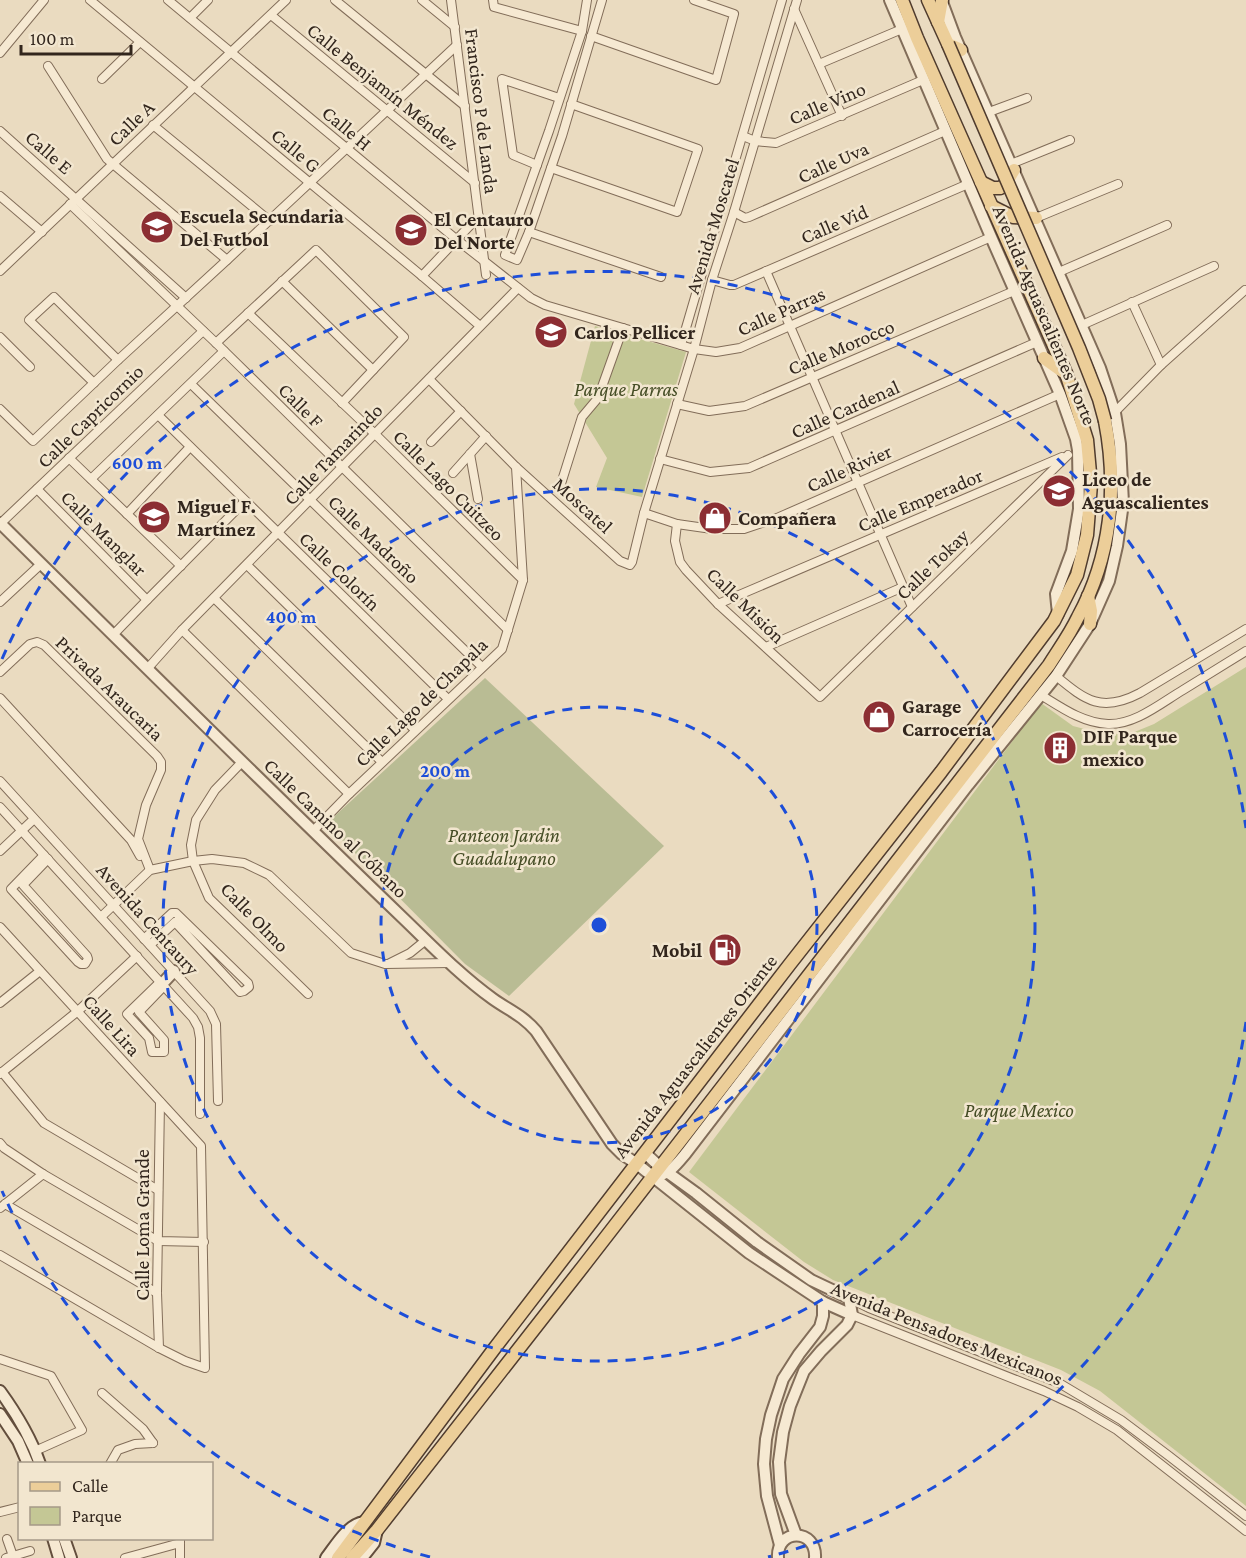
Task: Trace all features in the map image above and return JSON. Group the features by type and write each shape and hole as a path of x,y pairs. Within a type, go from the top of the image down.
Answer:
{"main road":[{"name":"Avenida Aguascalientes Norte","path":"902,0 974,183 992,206 1066,373 1088,440 1090,484 1087,535 1077,575 1058,614"},
{"name":"Avenida Aguascalientes Norte","path":"928,0 1099,399 1110,417 1111,509 1105,547 1079,617 1050,664"},
{"path":"938,22 942,1"},
{"path":"915,58 917,38"},
{"path":"948,44 961,50"},
{"path":"974,183 1000,188 1005,185 1012,167"},
{"path":"992,206 1013,217 1036,218"},
{"path":"1044,358 1066,373"},
{"path":"1088,595 1091,611 1090,624"},
{"name":"Avenida Aguascalientes Oriente","path":"338,1558 494,1348 878,853 1023,664 1058,614"},
{"name":"Avenida Aguascalientes Oriente","path":"352,1558 377,1530 660,1172 745,1057 1050,664"},
{"path":"944,800 959,798"},
{"path":"878,853 894,865"},
{"path":"745,1057 745,1075"}],"street":[{"path":"0,53 44,0"},
{"name":"Calle G","path":"90,0 480,326"},
{"name":"Calle H","path":"168,0 484,262"},
{"path":"190,18 208,0"},
{"name":"Calle A","path":"0,271 73,201 110,161 153,125 286,0"},
{"path":"335,0 465,106"},
{"path":"422,0 455,27"},
{"name":"Francisco P de Landa","path":"451,0 486,275"},
{"path":"493,0 494,7 582,31"},
{"path":"587,0 601,3 562,136 517,260 505,255 582,31 587,0"},
{"path":"591,36 716,80 734,14 694,0"},
{"name":"Avenida Moscatel","path":"681,345 782,0"},
{"name":"Avenida Moscatel","path":"630,565 633,562 644,513 796,0"},
{"name":"Avenida Aguascalientes Norte","path":"890,0 945,131 974,183 991,237 1060,394 1076,439 1073,453 1080,509 1072,550 1056,594 1058,614"},
{"name":"Avenida Aguascalientes Norte","path":"942,1 961,50 1100,368 1110,417 1120,444 1124,503 1109,581 1090,624 1056,676"},
{"path":"794,9 842,116"},
{"name":"Calle Benjamín Méndez","path":"271,15 475,183"},
{"path":"819,64 902,29"},
{"path":"102,79 140,42"},
{"path":"0,409 33,441 457,45"},
{"path":"48,66 110,161 227,260"},
{"path":"537,165 513,156 502,80 559,98"},
{"name":"Calle Vino","path":"743,136 755,141 776,143 923,80"},
{"path":"989,111 1027,98"},
{"path":"551,168 677,212 698,149 570,104"},
{"path":"153,125 270,221"},
{"name":"Calle E","path":"0,131 73,201"},
{"path":"549,131 562,136"},
{"name":"Calle Uva","path":"734,212 745,218 749,217 945,131"},
{"path":"1012,167 1070,140"},
{"name":"Calle Vid","path":"712,280 730,285 974,183"},
{"path":"1036,218 1118,184"},
{"path":"0,196 42,232"},
{"path":"73,201 186,298"},
{"name":"Calle F","path":"73,201 508,630"},
{"path":"422,276 479,216"},
{"path":"1059,272 1167,225"},
{"path":"529,232 661,277"},
{"name":"Calle Parras","path":"484,262 531,298 545,305 694,349 716,352 740,348 991,237"},
{"path":"216,343 316,250 404,337 342,403"},
{"path":"1082,325 1214,266"},
{"path":"766,271 912,607"},
{"path":"282,281 373,369"},
{"name":"Calle Tamarindo","path":"148,668 182,630 518,288"},
{"name":"Calle Morocco","path":"676,404 709,411 745,406 1014,291"},
{"path":"1110,417 1161,365 1245,291"},
{"path":"94,383 29,320 54,297 118,360"},
{"path":"1132,302 1161,365"},
{"name":"Calle Lago Cuitzeo","path":"248,313 523,580"},
{"path":"560,487 582,417 598,399 622,328"},
{"name":"Calle Capricornio","path":"0,524 203,331"},
{"path":"0,337 30,367"},
{"name":"Calle Cardenal","path":"660,459 710,472 748,468 1037,342"},
{"path":"91,480 224,351"},
{"name":"Moscatel","path":"429,379 516,467 620,561 630,565"},
{"name":"Calle Madroño","path":"191,384 482,668"},
{"name":"Calle Rivier","path":"644,513 678,524 712,529 744,529 777,518 1060,394"},
{"path":"431,442 461,411"},
{"name":"Calle Colorín","path":"158,416 448,699"},
{"path":"453,473 486,436"},
{"path":"127,514 190,447"},
{"name":"Calle Emperador","path":"718,604 1073,453"},
{"name":"Calle Tokay","path":"820,697 1073,453"},
{"path":"470,454 478,499"},
{"path":"69,458 181,566"},
{"path":"516,467 523,580"},
{"name":"Calle Manglar","path":"37,489 147,600"},
{"path":"113,635 245,501"},
{"name":"Calle Camino al Cóbano","path":"0,524 450,963 493,999 529,1023 612,1144 637,1164"},
{"name":"Calle Misión","path":"678,524 675,541 680,562 718,604 820,697"},
{"path":"0,602 42,564"},
{"path":"248,565 415,730"},
{"name":"Calle Lago de Chapala","path":"313,831 348,794 502,649 523,580"},
{"path":"766,647 903,587"},
{"path":"214,598 382,762"},
{"path":"1056,676 1076,693 1099,703 1113,704 1140,693 1246,629"},
{"path":"182,630 348,794"},
{"name":"Privada Araucaria","path":"0,672 30,644 37,642 44,645 157,756 161,762 161,770 134,840"},
{"path":"1041,695 1083,719 1116,724 1144,713 1246,651"},
{"name":"Avenida Aguascalientes Oriente","path":"660,1172 675,1167 686,1154 959,798 1056,676"},
{"path":"0,698 134,840 148,871"},
{"name":"Calle Olmo","path":"242,762 215,790 196,820 191,845 193,861 209,898 308,994"},
{"name":"Avenida Centaury","path":"0,781 210,1011 216,1024 218,1101"},
{"name":"Avenida Centaury","path":"0,807 193,1018 200,1038 200,1114"},
{"path":"0,851 34,819"},
{"path":"46,857 23,885 87,956 85,963 78,962 11,889 46,857"},
{"path":"101,917 148,871 212,859 244,863 269,875 351,953 386,964 450,963"},
{"path":"172,913 176,913 248,983 249,987 244,992 240,992 176,922 147,942 172,913"},
{"name":"Calle Lira","path":"0,927 201,1146 204,1242"},
{"path":"386,964 410,953 426,940"},
{"path":"137,957 78,1011 1,1073 44,1123 158,1190"},
{"path":"0,1003 40,971"},
{"path":"162,984 127,1014 149,1038 152,1052 164,1052 164,1040 139,1012 174,971"},
{"name":"Calle Loma Grande","path":"159,1348 157,1293 160,1102"},
{"path":"0,1255 159,1348 205,1368 204,1242 158,1241 1,1147"},
{"name":"Avenida Pensadores Mexicanos","path":"645,1153 660,1172 749,1252 823,1302 852,1316 1044,1390 1078,1407 1117,1430 1246,1531"},
{"path":"686,1154 681,1170 688,1186"},
{"name":"Avenida Pensadores Mexicanos","path":"637,1164 688,1186 758,1242 811,1280 869,1308 1048,1378 1084,1397 1121,1420 1169,1455 1246,1516"},
{"path":"43,1174 2,1206 157,1293"},
{"path":"796,1535 780,1494 779,1462 783,1432 790,1406 804,1371 852,1316 849,1298"},
{"path":"780,1545 767,1496 764,1464 766,1439 783,1379 820,1327 824,1316 823,1302"},
{"path":"866,1320 869,1308"},
{"path":"0,1359 51,1376 82,1430 35,1450"},
{"path":"1044,1390 1048,1378"},
{"path":"0,1391 24,1429 39,1462"},
{"path":"102,1393 143,1429 153,1443 135,1444 118,1450 111,1462"},
{"path":"0,1414 18,1441 27,1462"},
{"path":"0,1514 18,1508"},
{"name":"Avenida Aguascalientes Oriente","path":"326,1558 349,1530 357,1523 364,1522"},
{"name":"Avenida Aguascalientes Oriente","path":"362,1558 374,1543 377,1530"},
{"path":"778,1558 780,1545 790,1536 796,1535 807,1538 811,1542 814,1547 814,1558"},
{"path":"7,1539 9,1557 30,1551"},
{"path":"53,1540 59,1558"},
{"path":"64,1540 71,1558"},
{"path":"125,1558 180,1541 180,1558"}],"green space":[{"name":"Parque Parras","path":"595,326 686,352 642,497 596,487 607,458 574,404"},
{"name":"Parque Mexico","path":"1246,667 1246,1506 1100,1391 1061,1370 833,1280 804,1262 689,1172 1041,703 1073,726 1107,735 1132,733 1154,724"},
{"name":"Panteon Jardin Guadalupano","path":"485,678 664,846 509,996 465,964 326,824"}],"place":[{"name":"Escuela Secundaria Del Futbol","path":"157,227"},
{"name":"El Centauro Del Norte","path":"411,230"},
{"name":"Carlos Pellicer","path":"551,332"},
{"name":"Liceo de Aguascalientes","path":"1059,491"},
{"name":"Miguel F. Martinez","path":"154,517"},
{"name":"Compañera","path":"715,518"},
{"name":"Garage Carrocería","path":"879,717"},
{"name":"DIF Parque mexico","path":"1060,748"},
{"name":"Mobil","path":"725,950"}]}
